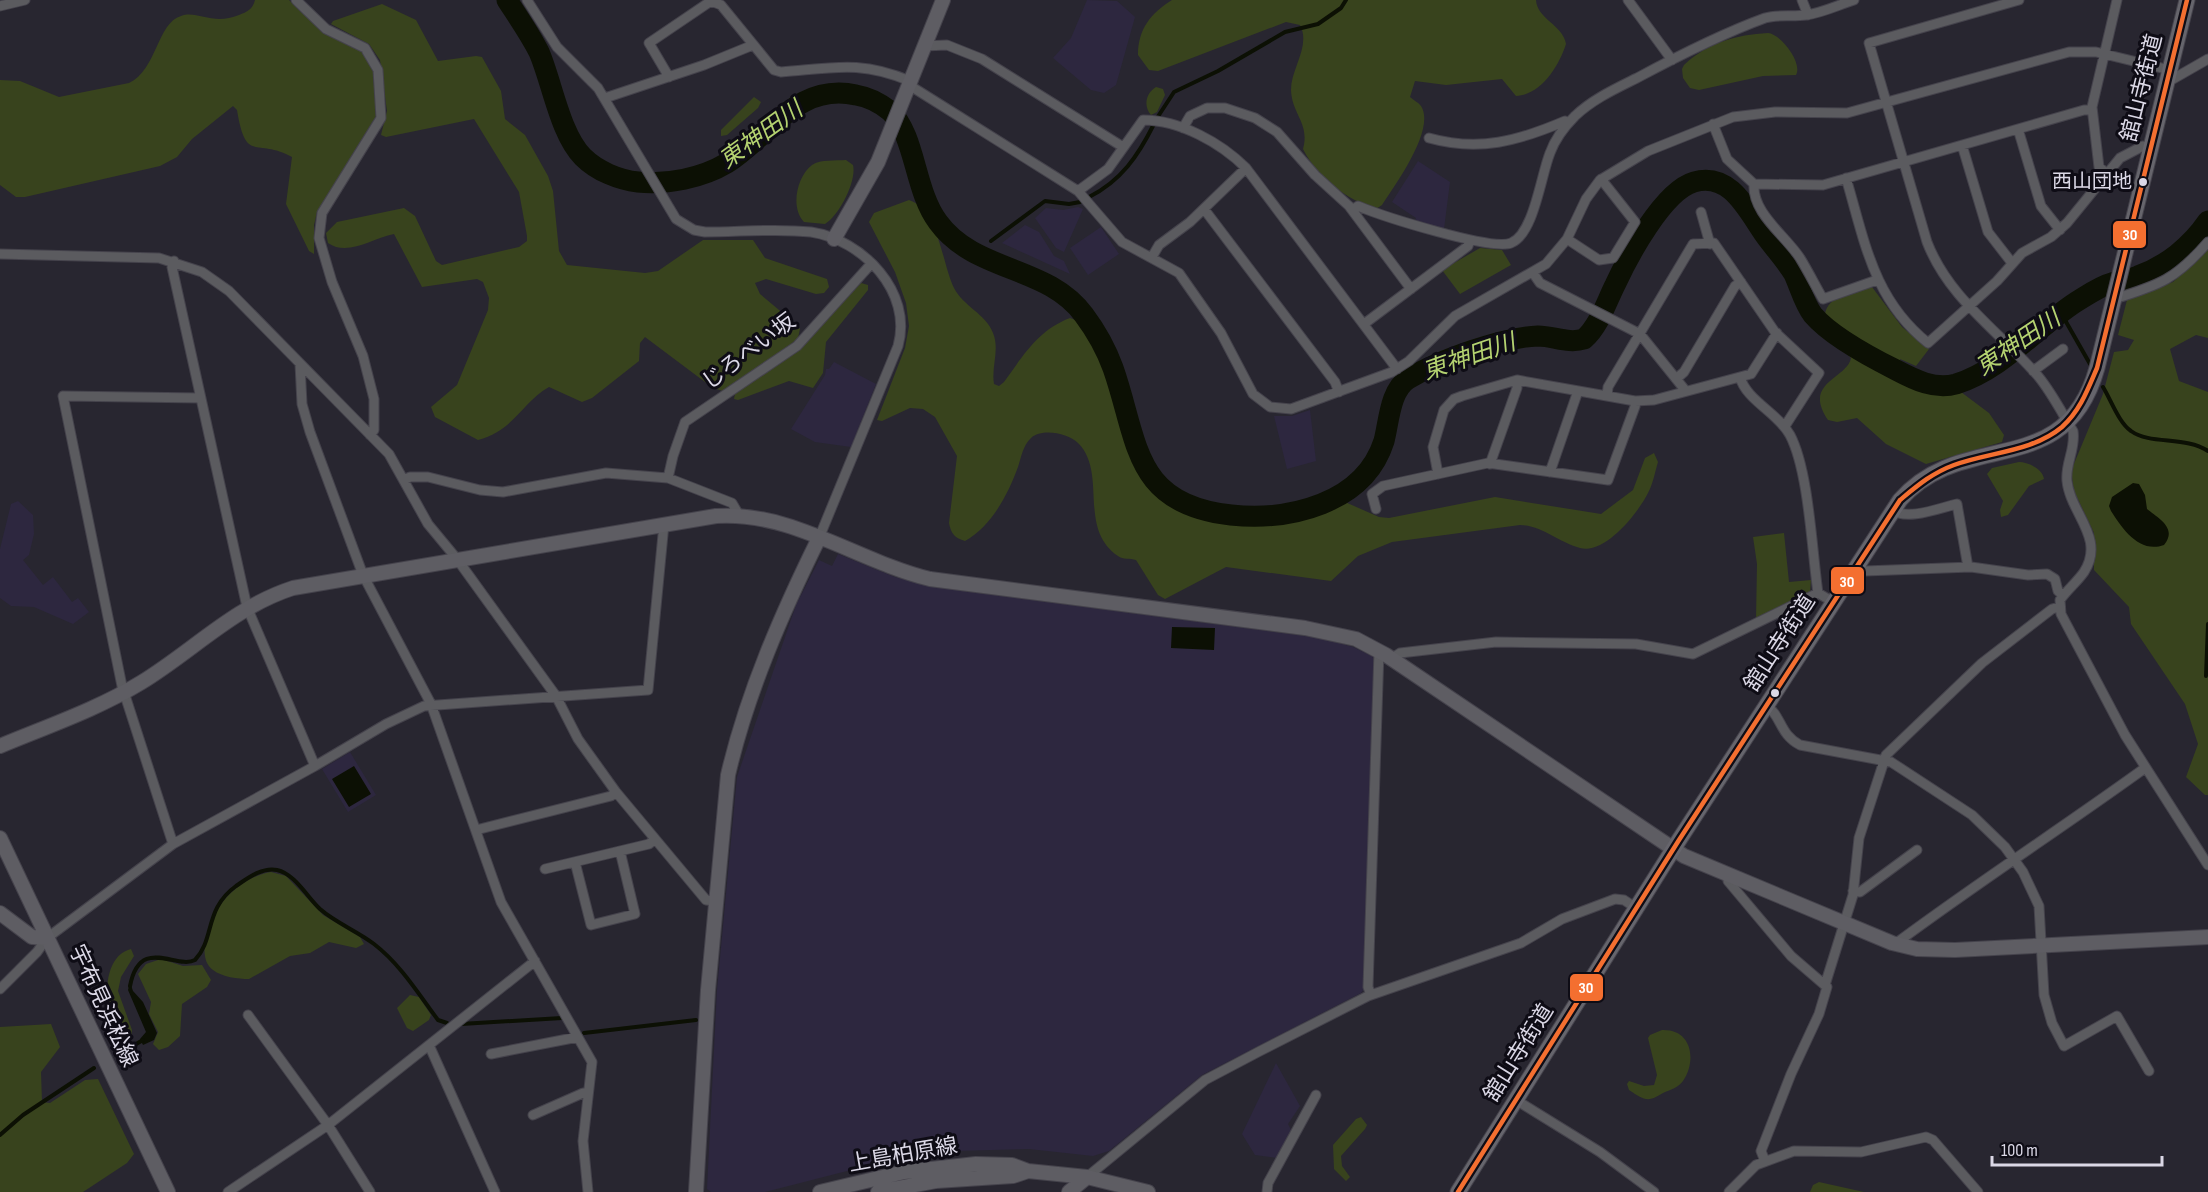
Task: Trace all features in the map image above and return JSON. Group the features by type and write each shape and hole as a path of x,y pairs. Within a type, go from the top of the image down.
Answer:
{"main road":[{"name":"舘山寺街道","path":"1458,1192 1766,705 1892,510 1907,491 1936,470 1969,459 2034,444 2068,423 2080,410 2091,389 2187,0"}],"street":[{"path":"0,6 25,0"},
{"path":"296,0 326,29 365,48 378,70 381,118 322,213 319,238 332,282 363,356 373,391 374,430 370,435"},
{"path":"526,0 554,42 590,78 604,98 676,219 694,230 804,232 834,239 871,264 885,277 896,295 902,315 901,336 819,538 781,617 732,758 724,792 696,1192"},
{"path":"834,239 869,180 943,0"},
{"path":"1628,0 1672,60"},
{"path":"1802,0 1808,15"},
{"path":"1352,210 1358,206 1393,220 1470,240 1508,245 1520,237 1532,214 1551,150 1568,123 1595,99 1672,60 1767,17 1808,15 1854,0"},
{"path":"2019,0 1869,43 1932,258 1949,285 2033,371 2068,423 2075,441 2067,470 2067,482 2090,534 2092,547 2085,571 2063,595 2059,607 2145,768 2208,865"},
{"path":"2106,173 2099,167 2092,110 2117,0"},
{"path":"669,77 650,43 705,1 711,1 721,5 769,66 781,72 854,66 878,70 910,83 1078,191 1116,236 1128,246 1172,267 1191,287 1221,333 1253,394 1270,407 1291,409 1397,369 1455,316 1533,273 1554,256 1567,239 1592,189 1601,179 1648,151 1713,124 1762,113 1846,113 2055,54 2082,51 2103,54 2169,74 2174,80 2208,59"},
{"path":"604,98 669,77 753,45"},
{"path":"924,46 947,45 982,59 1124,147"},
{"path":"1183,128 1190,116 1207,108 1225,108 1255,118 1287,140 1315,175 1352,210 1411,289"},
{"path":"1713,124 1727,159 1754,184 1814,185 2092,110"},
{"path":"1078,191 1100,177 1143,120 1183,128 1226,151 1246,168 1397,369"},
{"path":"1429,138 1465,146 1492,145 1519,140 1565,121 1568,123"},
{"path":"2018,129 2042,206 2060,231"},
{"path":"1962,145 1988,232 2012,263"},
{"path":"1846,178 1877,280 1897,313 1928,343 1997,281 2022,253 2060,231 2106,173 2127,153 2143,146 2151,148"},
{"path":"1152,257 1159,245 1204,209 1246,168"},
{"path":"1567,239 1599,260 1613,258 1635,222 1601,179"},
{"path":"1754,184 1753,194 1764,213 1798,256 1823,299 1877,280"},
{"path":"1204,209 1335,382 1339,392"},
{"path":"1701,212 1710,244"},
{"path":"1364,324 1468,246 1470,240"},
{"path":"2115,294 2171,279 2191,262 2208,242"},
{"path":"1607,396 1608,387 1693,244 1714,243 1776,333 1819,373 1785,426"},
{"path":"0,254 148,257 174,261 202,272 229,291 389,454 428,524 457,559 556,696 578,739 616,792 706,900 715,901"},
{"path":"174,261 172,267 247,607 315,766"},
{"name":"じろべい坂","path":"668,478 685,422 796,346 871,264"},
{"path":"1533,273 1540,283 1640,334 1685,390"},
{"path":"1676,379 1684,372 1736,286 1741,282"},
{"path":"1438,474 1433,447 1444,410 1462,396 1517,380 1637,401 1654,400 1751,374 1776,333"},
{"path":"2033,371 2063,349"},
{"path":"300,364 302,404 309,432 363,575 431,704 501,902 592,1062 583,1140 588,1192"},
{"path":"1740,377 1742,385 1785,426 1792,438 1802,476 1818,593"},
{"path":"1490,464 1517,388 1517,380"},
{"path":"1550,472 1578,391"},
{"path":"172,844 124,693 63,396 201,398"},
{"path":"1376,509 1372,494 1383,486 1490,464 1608,480 1637,401"},
{"path":"404,480 410,477 428,477 480,490 503,492 606,473 668,478 732,503 739,515"},
{"path":"1892,510 1898,514 1913,514 1957,504 1968,567"},
{"path":"0,746 124,693 159,671 247,607 294,588 664,524 739,515 773,520 890,567 930,579 1323,630 1356,639 1385,655 1674,849 1730,876 1894,944 1931,950 2208,937"},
{"path":"0,989 37,952 47,938 172,844 315,766 386,724 431,704 648,690 664,524"},
{"path":"1856,566 1865,571 1968,567 2028,575 2047,574 2055,579 2058,591 2063,595"},
{"path":"1385,655 1496,642 1636,644 1693,654 1818,593"},
{"path":"1818,593 1833,602"},
{"path":"1764,1161 1761,1151 1791,1074 1819,1014 1825,985 1846,924 1853,891 1857,846 1884,759 1917,723 1982,663 2052,609 2059,607"},
{"path":"1371,995 1368,969 1385,655"},
{"path":"1766,705 1774,711 1784,733 1800,745 1884,759 1899,766 1972,815 1995,836 2014,858 2039,906 2045,1001 2052,1023 2064,1046 2117,1016 2149,1071"},
{"path":"1894,944 2145,768"},
{"path":"476,830 610,796 616,792"},
{"name":"宇布見浜松線","path":"0,838 168,1192"},
{"path":"545,869 649,844 655,839"},
{"path":"1853,891 1860,892 1917,850"},
{"path":"575,862 591,925 602,923 636,914 620,851"},
{"path":"1730,876 1728,882 1784,949 1825,985"},
{"path":"1069,1192 1205,1080 1371,995 1521,943 1562,919 1615,899 1624,900 1636,908"},
{"path":"0,913 32,937 47,938"},
{"path":"228,1192 328,1125 535,961"},
{"path":"248,1015 328,1125 370,1192"},
{"path":"492,1054 578,1037"},
{"path":"429,1044 495,1192"},
{"path":"533,1115 584,1093 588,1094"},
{"path":"1267,1192 1268,1183 1316,1095"},
{"path":"1516,1100 1600,1152 1654,1192"},
{"path":"1729,1192 1749,1171 1764,1161 1798,1150 1861,1152 1926,1137 1934,1140 1978,1192"},
{"name":"上島柏原線","path":"820,1192 889,1174 940,1167 1012,1165 1028,1171 1087,1177 1148,1192"},
{"name":"上島柏原線","path":"878,1192 936,1181 1012,1176 1028,1171"}],"shaded area":[{"path":"1087,0 1117,1 1135,17 1116,85 1104,93 1091,90 1053,58 1071,38"},
{"path":"1418,161 1450,182 1444,229 1415,221 1416,218 1392,202"},
{"path":"1078,207 1083,209 1064,252 1056,248 1035,218 1046,208 1063,210"},
{"path":"1025,225 1039,232 1054,256 1064,261 1070,274 1002,243"},
{"path":"1101,227 1119,254 1088,275 1070,248"},
{"path":"834,362 876,384 851,447 815,442 791,429 825,375 826,369 829,369"},
{"path":"1310,410 1316,461 1287,469 1274,416 1292,416"},
{"path":"2133,483 2139,484 2145,495 2147,509 2168,529 2168,539 2164,545 2155,547 2139,543 2126,532 2111,511 2109,506 2112,497"},
{"path":"18,501 33,515 34,534 29,555 23,560 43,585 53,577 72,602 78,598 89,612 73,624 34,607 11,606 0,598 0,549 11,504"},
{"path":"838,554 895,577 928,586 1321,638 1353,647 1372,656 1375,661 1364,989 1361,993 1202,1075 1109,1151 1093,1156 1029,1149 954,1151 886,1161 765,1192 711,1192 707,1189 717,990 737,777 796,605 819,560 832,566"},
{"path":"1172,627 1215,628 1214,650 1171,648"},
{"path":"350,752 376,795 348,812 322,769"},
{"path":"354,766 371,794 349,807 332,779"},
{"path":"130,982 133,991 143,1002 157,1033 154,1040 143,1045 140,1039 146,1032 128,990"},
{"path":"1276,1063 1300,1106 1288,1124 1292,1132 1278,1158 1255,1155 1242,1134"}],"green space":[{"path":"255,0 289,0 323,33 362,52 373,71 376,116 317,212 314,225 314,254 309,251 286,204 292,157 280,151 254,147 249,144 244,138 237,110 233,106 192,139 177,157 160,166 25,197 16,197 0,185 0,80 20,81 59,97 129,83 146,68 161,37 173,20 187,15 213,19 230,18 249,10"},
{"path":"1172,0 1536,0 1537,7 1564,37 1566,44 1548,78 1533,91 1525,94 1516,96 1502,79 1446,85 1415,81 1410,97 1421,106 1424,116 1419,142 1404,171 1382,205 1376,209 1354,200 1334,186 1316,169 1303,149 1305,140 1303,125 1294,106 1291,90 1302,49 1303,33 1300,25 1286,22 1158,71 1149,70 1138,55 1140,37 1152,16"},
{"path":"382,4 416,20 438,61 482,57 501,91 505,119 525,135 548,176 553,191 559,251 567,265 645,273 658,271 703,240 753,240 765,258 827,279 829,287 824,293 816,294 766,279 755,283 760,294 797,325 800,329 798,338 777,356 723,391 713,388 645,337 640,343 639,361 592,398 582,402 549,387 539,393 501,430 478,440 435,417 431,407 457,385 488,310 489,298 483,282 477,279 422,287 394,234 344,248 328,243 326,233 337,222 404,208 415,216 436,261 442,265 519,247 527,241 527,236 519,192 474,119 386,137 381,135 387,111 380,60 369,44 331,24 333,21"},
{"path":"1768,33 1779,38 1790,50 1796,64 1796,75 1763,76 1699,90 1690,88 1683,78 1684,65 1713,45 1734,38"},
{"path":"1156,87 1163,89 1165,95 1157,112 1151,115 1147,108 1147,100"},
{"path":"754,97 761,102 758,108 727,135 721,136 721,130"},
{"path":"846,160 853,165 854,172 850,189 836,214 825,224 804,222 797,209 796,201 802,177 812,165 820,162"},
{"path":"909,200 919,206 933,226 954,288 990,326 996,346 994,384 999,386 1004,382 1025,353 1049,329 1070,318 1079,322 1088,331 1100,353 1130,449 1140,468 1152,485 1165,497 1200,515 1247,522 1275,522 1345,502 1379,517 1389,518 1495,497 1601,514 1633,490 1645,458 1654,453 1658,462 1651,486 1637,511 1620,531 1600,545 1590,548 1580,548 1536,528 1520,525 1392,542 1358,556 1331,581 1226,567 1165,599 1158,595 1136,560 1120,557 1106,544 1095,516 1091,469 1087,455 1078,443 1068,437 1055,433 1042,433 1028,441 1009,488 991,518 975,535 965,541 962,540 952,533 949,523 957,456 935,417 923,409 910,408 882,421 877,420 905,348 909,326 906,303 895,272 869,222 874,213"},
{"path":"1480,248 1502,250 1511,265 1460,294 1442,270"},
{"path":"2208,249 2208,338 2196,335 2170,349 2179,381 2208,392 2208,795 2205,795 2186,777 2198,744 2185,704 2131,624 2129,607 2094,570 2094,533 2074,491 2071,471 2103,394 2114,352 2128,350 2134,340 2118,335 2127,300 2173,282"},
{"path":"861,283 868,285 868,290 826,342 823,373 813,388 789,381 738,400 734,399 735,394 799,349"},
{"path":"1872,287 1902,327 1929,349 1916,366 1900,359 1903,380 1912,386 1932,375 1941,377 1989,413 2004,435 2002,442 1926,464 1886,444 1857,418 1837,422 1828,420 1821,407 1820,397 1823,389 1848,365 1851,358 1826,331 1826,310 1830,304 1843,295"},
{"path":"2019,462 2034,467 2041,472 2044,479 2029,486 2008,515 2001,517 2000,510 2003,501 1987,474 1992,468"},
{"path":"1784,533 1789,582 1811,580 1810,593 1756,620 1757,564 1753,537"},
{"path":"271,872 286,876 323,915 360,937 364,944 356,948 329,942 310,953 290,956 249,979 225,976 213,970 207,963 205,945 216,913 235,889 259,875"},
{"path":"131,949 134,956 121,977 118,991 132,1030 131,1037 127,1039 119,1032 113,1021 107,992 108,978 113,965 120,955"},
{"path":"161,959 183,966 202,965 211,980 207,987 182,1004 180,1036 168,1047 159,1050 153,1044 158,1032 149,1014 151,1002 138,974 146,964"},
{"path":"410,995 419,997 431,1015 429,1020 413,1031 407,1028 397,1008"},
{"path":"51,1024 60,1047 41,1072 42,1102 50,1103 85,1080 98,1079 134,1154 127,1163 83,1192 0,1192 0,1027"},
{"path":"1662,1030 1672,1031 1686,1040 1690,1055 1687,1073 1683,1081 1674,1088 1653,1098 1639,1097 1629,1090 1627,1084 1629,1081 1644,1086 1654,1085 1657,1075 1648,1038"},
{"path":"1361,1117 1367,1125 1365,1129 1341,1156 1342,1166 1350,1177 1346,1181 1334,1169 1333,1145 1356,1119"},
{"path":"1819,1182 1864,1192 1810,1192 1813,1185"}],"waterway":[{"name":"東神田川","path":"507,0 539,52 562,122 575,147 595,167 623,179 649,183 672,181 707,173 727,163 786,114 817,96 835,93 856,95 886,108 899,122 905,134 930,209 953,239 991,261 1051,287 1069,299 1084,315 1110,361 1136,444 1145,465 1157,483 1174,498 1199,509 1231,515 1277,515 1300,511 1342,494 1360,480 1374,463 1384,441 1397,391 1408,379 1421,372 1454,357 1507,340 1538,336 1572,341 1584,339 1598,321 1628,258 1648,226 1670,198 1694,182 1707,180 1719,183 1738,197 1794,274 1813,315 1830,331 1903,374 1940,386 1956,384 1989,369 2061,312 2107,284 2138,276 2168,261 2186,247 2208,221"},
{"path":"1157,118 1174,92 1218,71 1285,32 1318,24 1341,8 1346,0"},
{"path":"1089,197 1100,191 1128,166 1142,147 1154,124"},
{"path":"991,241 1045,201 1069,204 1080,202"},
{"name":"東神田川","path":"973,254 979,250"},
{"path":"2061,313 2090,364"},
{"path":"2103,387 2119,417 2131,431 2148,438 2199,446 2208,451"},
{"path":"2206,676 2208,624"},
{"path":"130,986 135,971 142,962 150,958 187,962 195,960 205,943 214,914 226,895 255,874 271,869 289,876 326,914 367,939 383,952 408,979 438,1020 447,1023"},
{"path":"461,1024 562,1018"},
{"path":"584,1033 696,1020"},
{"path":"131,1047 143,1040"},
{"path":"0,1135 23,1115 94,1068"}],"transit line":[{"name":"30","path":"1458,1192 1679,840 1900,500 1925,480 1946,468 2037,442 2062,427 2079,407 2097,368 2187,0"}],"place":[{"name":"西山団地","path":"2143,182"}]}
